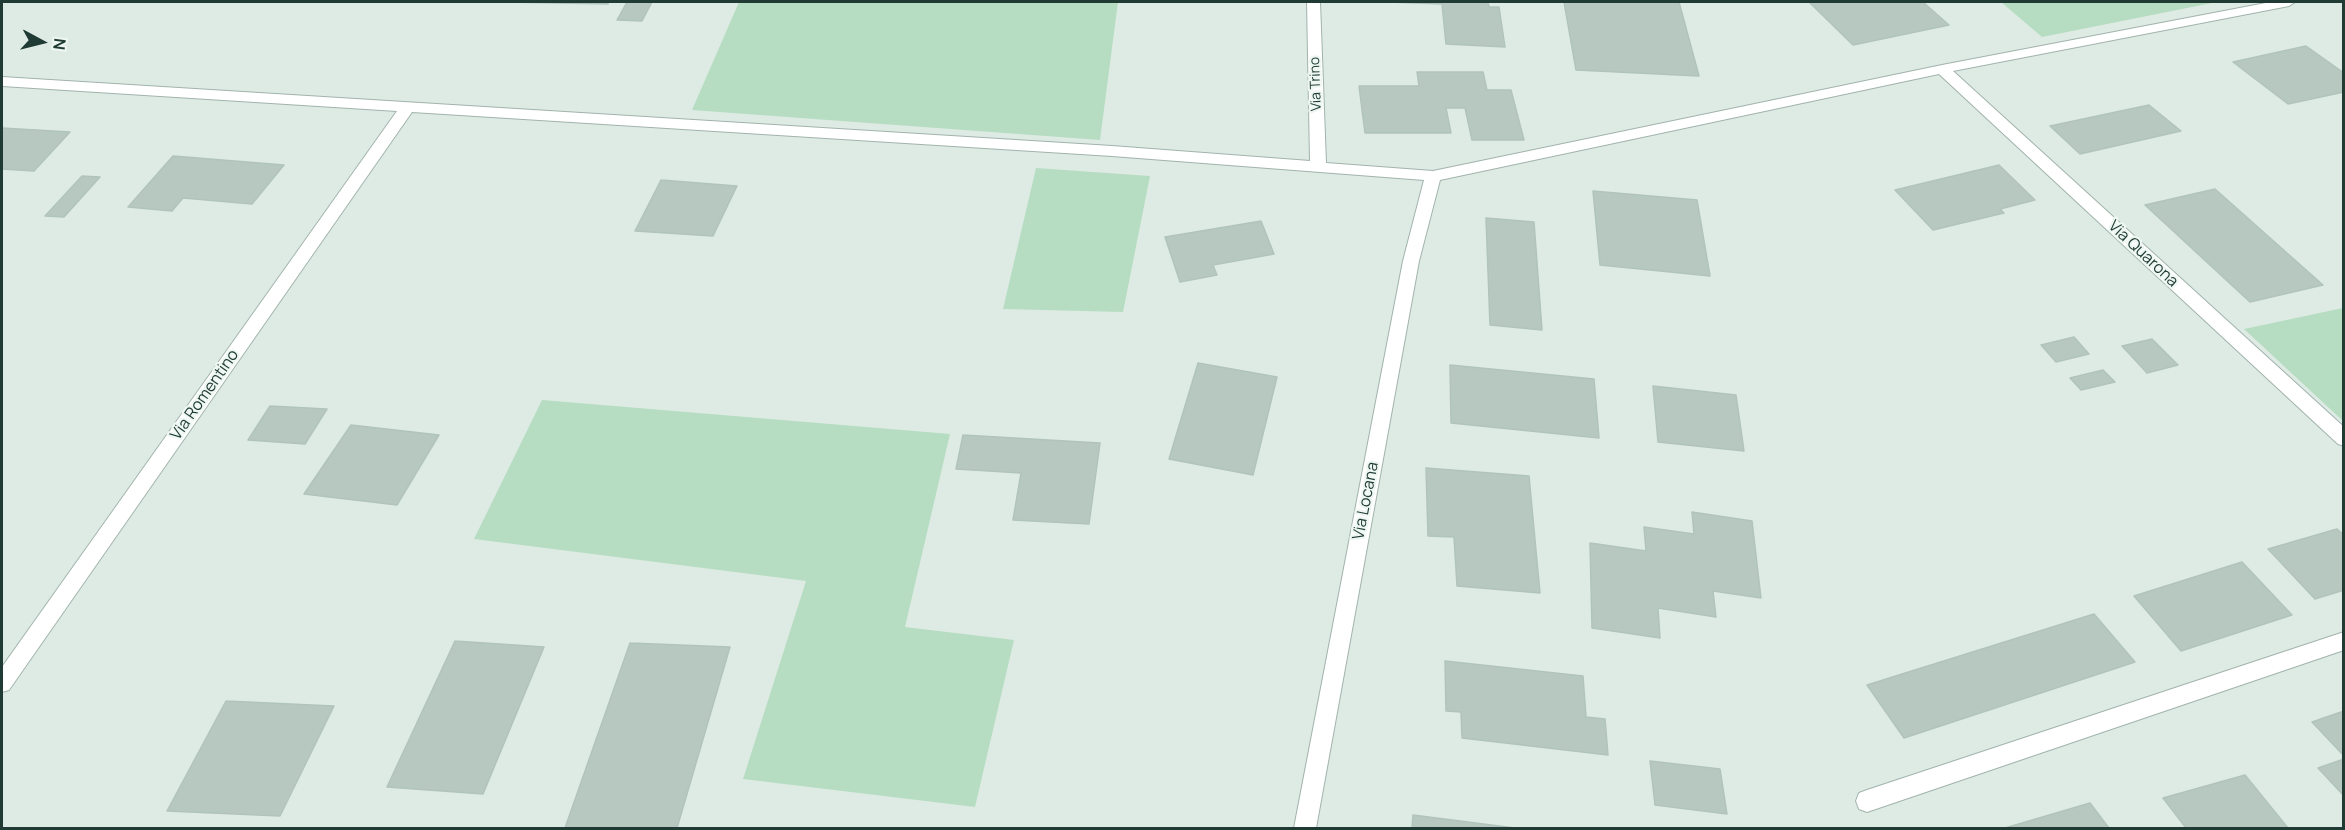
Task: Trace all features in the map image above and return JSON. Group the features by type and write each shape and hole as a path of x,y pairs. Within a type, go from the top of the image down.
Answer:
{"street":[{"name":"Via Trino","path":"1313,2 1318,166"},
{"path":"2,81 1318,166 1433,176 1942,69 2289,2"},
{"name":"Via Quarona","path":"1942,69 2343,439"},
{"name":"Via Romentino","path":"2,683 408,106"},
{"name":"Via Locana","path":"1305,828 1411,261 1433,176"},
{"path":"1867,801 2343,640"}],"green space":[{"path":"739,2 1118,2 1100,140 692,110"},
{"path":"2001,2 2217,2 2042,37"},
{"path":"1036,168 1150,176 1123,312 1003,309"},
{"path":"2344,308 2343,421 2244,329"},
{"path":"542,400 950,434 905,627 1014,640 975,807 743,779 806,581 474,539"}],"building":[{"path":"506,2 609,2 608,4"},
{"path":"627,2 652,2 642,21 617,20"},
{"path":"1389,2 1488,2 1489,7 1499,7 1505,47 1446,44 1442,4"},
{"path":"1564,2 1679,2 1699,76 1576,70"},
{"path":"1809,2 1923,2 1949,25 1853,45"},
{"path":"2306,46 2344,73 2344,92 2288,104 2233,62"},
{"path":"1417,72 1483,72 1487,90 1511,90 1524,140 1472,140 1465,108 1446,108 1451,133 1365,133 1359,86 1419,86"},
{"path":"2149,105 2181,131 2080,154 2050,126"},
{"path":"2,128 70,132 34,171 2,169"},
{"path":"173,156 284,165 252,204 183,198 172,211 128,207"},
{"path":"1999,165 2035,200 2000,209 2004,213 1933,230 1895,190"},
{"path":"82,176 100,177 64,217 45,216"},
{"path":"661,180 737,186 713,236 635,231"},
{"path":"2215,189 2323,285 2250,302 2145,205"},
{"path":"1593,191 1697,200 1710,276 1600,265"},
{"path":"1486,218 1534,222 1542,330 1490,325"},
{"path":"1261,221 1274,254 1213,265 1217,275 1180,282 1165,237"},
{"path":"2074,337 2089,354 2056,362 2041,345"},
{"path":"2152,339 2178,365 2147,373 2122,346"},
{"path":"1198,363 1277,377 1253,475 1169,459"},
{"path":"1450,365 1594,379 1599,438 1451,423"},
{"path":"2103,370 2115,382 2081,390 2070,378"},
{"path":"1653,386 1736,395 1744,451 1658,442"},
{"path":"270,406 327,409 305,444 248,440"},
{"path":"351,425 439,435 397,505 304,494"},
{"path":"963,435 1100,443 1089,524 1013,520 1021,473 956,469"},
{"path":"1426,468 1529,476 1540,593 1457,586 1454,537 1428,536"},
{"path":"1692,512 1752,521 1761,598 1713,591 1716,617 1658,608 1660,638 1592,628 1590,543 1646,551 1644,527 1694,534"},
{"path":"2337,529 2344,535 2344,590 2315,599 2268,549"},
{"path":"2242,562 2292,615 2181,651 2134,596"},
{"path":"2094,614 2135,662 1904,738 1867,685"},
{"path":"455,641 544,647 483,794 387,787"},
{"path":"630,643 730,647 677,828 565,828"},
{"path":"1445,661 1583,676 1586,717 1605,719 1608,755 1462,738 1461,712 1446,711"},
{"path":"226,701 334,706 280,816 167,811"},
{"path":"2344,711 2344,756 2312,722"},
{"path":"2344,759 2344,796 2318,768"},
{"path":"1650,761 1720,769 1727,814 1655,805"},
{"path":"2245,775 2288,828 2186,828 2163,798"},
{"path":"2090,803 2109,828 2005,828"},
{"path":"1413,815 1515,828 1412,828"}]}
